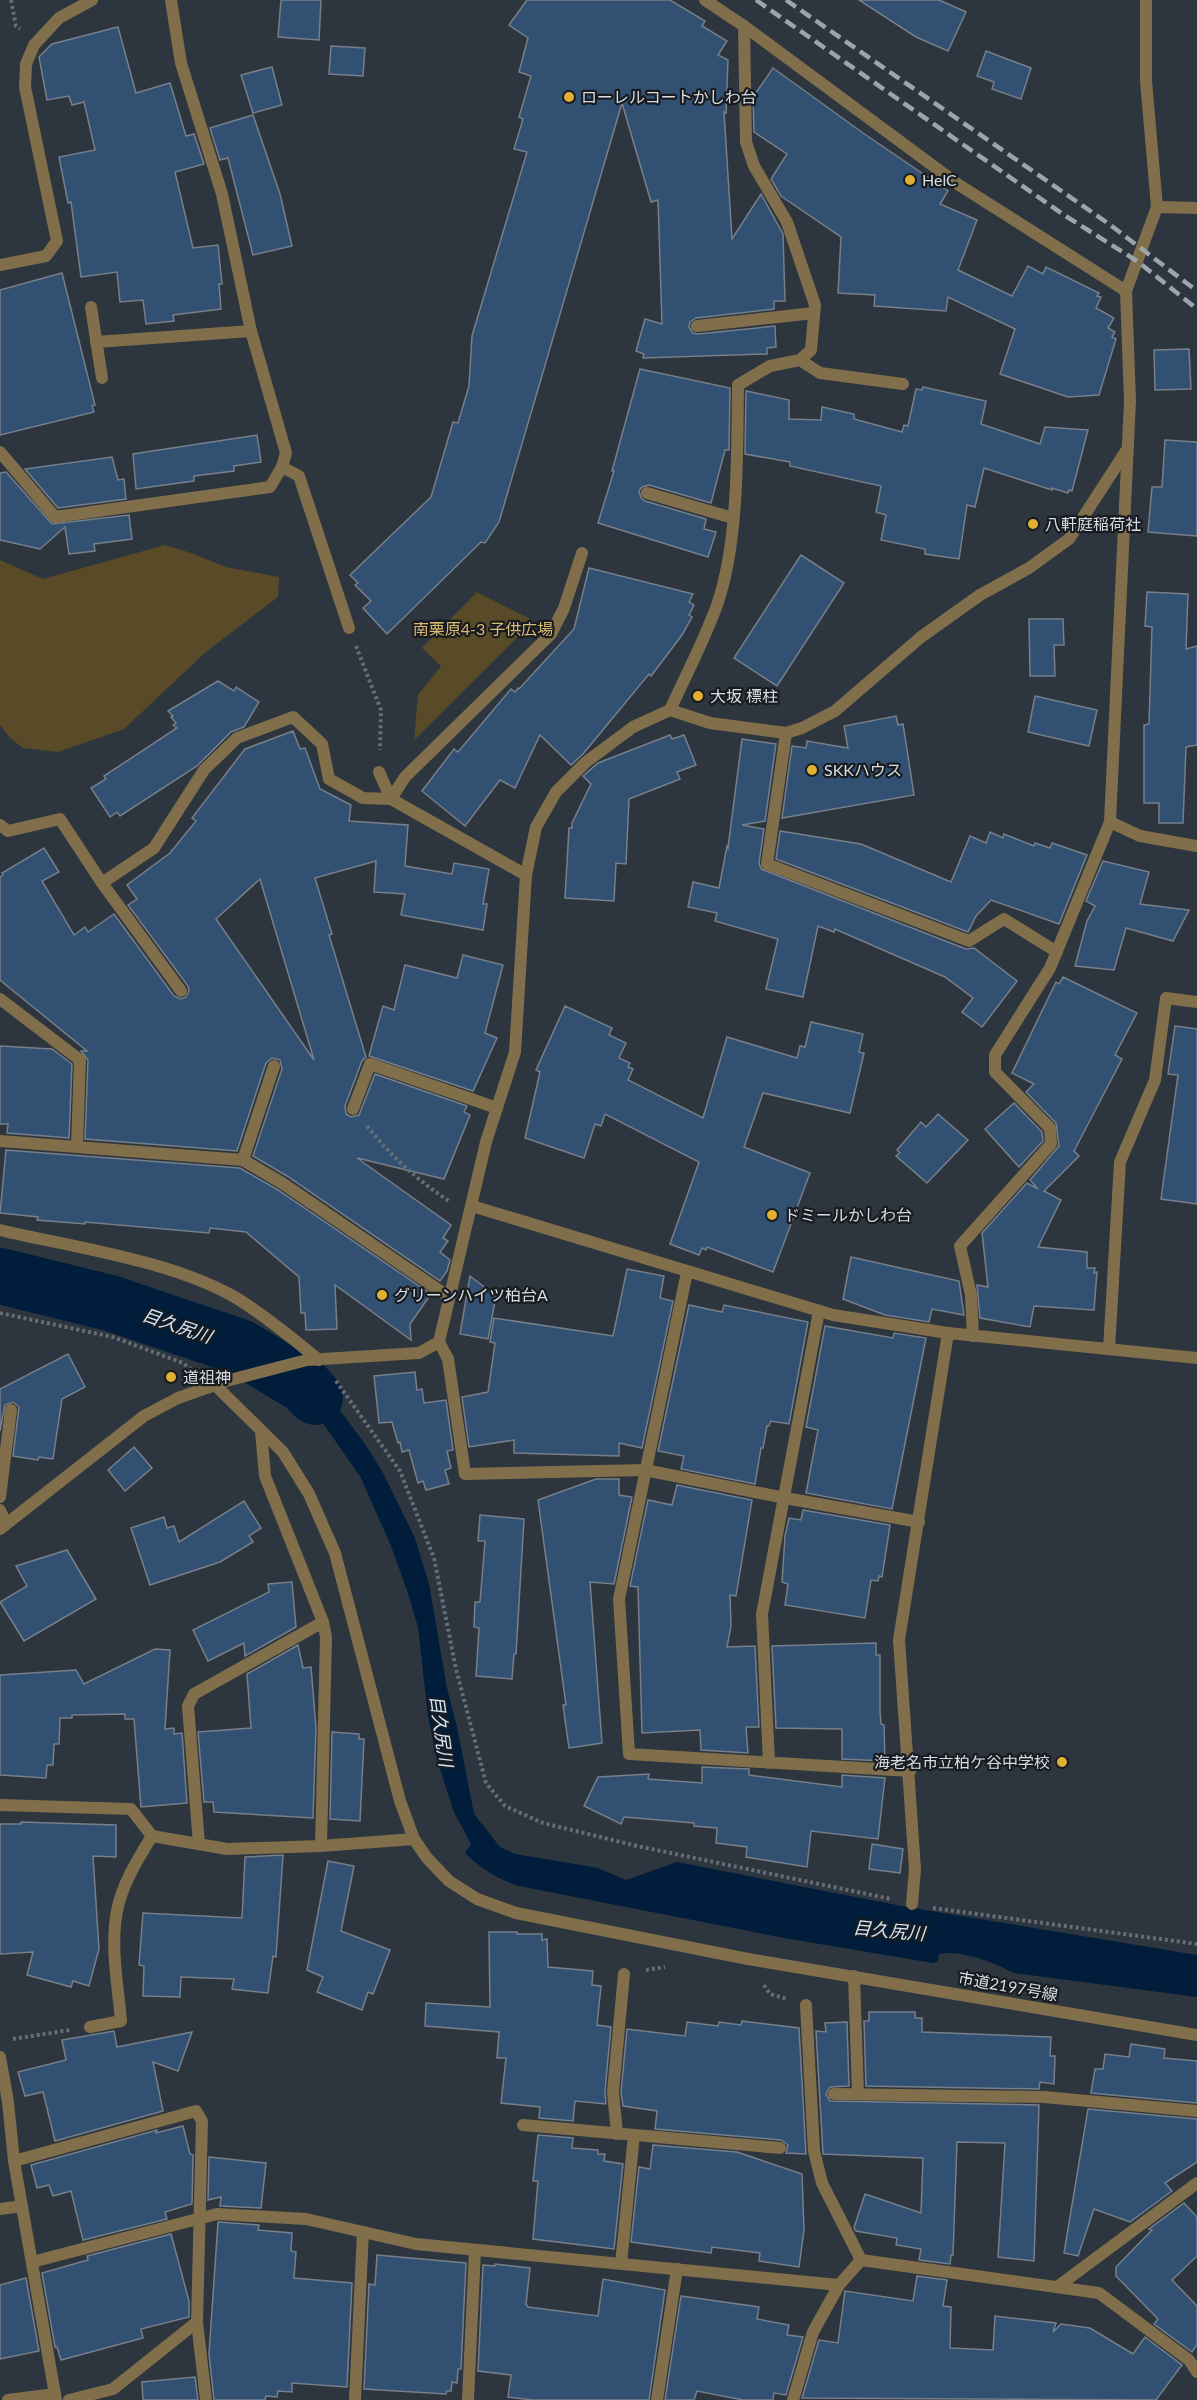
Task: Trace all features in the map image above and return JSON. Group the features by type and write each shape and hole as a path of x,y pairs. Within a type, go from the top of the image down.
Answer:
{"street":[{"path":"0,452 55,517 270,487 282,467 286,453 251,331 222,194 181,63 171,0"},
{"path":"705,0 744,26 959,185 1126,291"},
{"path":"973,1336 971,1294 960,1246 1051,1144 1050,1128 995,1072 995,1055 1050,968 1110,822 1130,401 1126,291 1157,207 1146,81 1146,0"},
{"path":"0,265 46,256 57,241 25,87 26,64 34,45 59,18 85,2"},
{"path":"670,710 717,604 729,551 737,473 738,385 770,366 800,360 811,350 815,305 787,222 754,165 746,142 744,26"},
{"path":"1157,207 1197,208"},
{"path":"91,307 102,378"},
{"path":"697,326 814,313"},
{"path":"96,342 251,331"},
{"path":"800,360 820,373 903,384"},
{"path":"919,1522 645,1470 465,1474 448,1359 439,1342 486,1142 515,1052 526,875 536,827 556,792 586,762 633,726 670,710 710,723 786,733 802,728 835,711 921,637 980,595 1029,568 1069,539 1126,451"},
{"path":"282,467 299,476 349,628"},
{"path":"647,493 733,518"},
{"path":"391,800 405,777 551,634 564,608 582,554"},
{"path":"102,883 154,848 204,770 237,738 293,717 322,744 329,779 363,798 391,800 526,875"},
{"path":"786,733 767,864 969,941 1004,919 1057,952"},
{"path":"380,772 391,800"},
{"path":"0,825 8,831 60,819 102,883 181,992"},
{"path":"1110,822 1140,836 1197,846"},
{"path":"1109,1349 1120,1162 1155,1080 1166,998 1197,1002"},
{"path":"0,999 80,1060 77,1146"},
{"path":"353,1109 370,1064 497,1108"},
{"path":"243,1160 274,1066"},
{"path":"0,1141 243,1160 282,1183 449,1297"},
{"path":"472,1206 833,1315 973,1336 1197,1358"},
{"path":"0,1230 137,1262 208,1286 244,1304 277,1326 313,1360"},
{"path":"687,1272 619,1599 629,1754 910,1771"},
{"path":"769,1763 762,1614 819,1311"},
{"path":"912,1904 915,1869 910,1771 899,1640 948,1333"},
{"path":"0,1510 3,1526 144,1416 178,1398 221,1383 313,1360 419,1353 439,1342"},
{"name":"市道2197号線","path":"221,1383 261,1431 283,1452 309,1494 335,1553 400,1801 414,1839 427,1858 449,1881 477,1899 516,1913 748,1959 1197,2035"},
{"path":"0,1497 11,1410"},
{"path":"261,1431 265,1476 323,1622 326,1637 321,1846"},
{"path":"200,1844 188,1706 194,1694 323,1622"},
{"path":"0,1805 131,1809 152,1836 227,1849 321,1846 414,1839"},
{"path":"90,2027 121,2021 114,1942 118,1909 129,1876 152,1836"},
{"path":"617,2134 614,2092 624,1974"},
{"path":"854,1976 858,2094"},
{"path":"806,2005 814,2151 822,2183 861,2260"},
{"path":"0,2057 14,2161 56,2397 8,2400"},
{"path":"834,2094 1044,2097 1197,2111"},
{"path":"14,2161 196,2111 202,2121 197,2322 206,2400"},
{"path":"523,2126 780,2148"},
{"path":"621,2264 634,2135"},
{"path":"1057,2287 1197,2183"},
{"path":"0,2209 22,2206"},
{"path":"32,2262 217,2214 306,2219 416,2244 839,2285"},
{"path":"355,2400 363,2232"},
{"path":"468,2400 475,2250"},
{"path":"794,2400 813,2332 839,2285 861,2260"},
{"path":"861,2260 1099,2294 1189,2360 1197,2372"},
{"path":"657,2400 677,2269"},
{"path":"69,2400 112,2389 197,2322"}],"path":[{"path":"11,0 16,26 22,31"},
{"path":"349,628 381,710 380,772"},
{"path":"353,1109 389,1154 427,1186 454,1204 472,1206"},
{"path":"0,1313 112,1337 183,1363 221,1383"},
{"path":"10,2039 61,2031"}],"green space":[{"path":"165,545 226,567 279,577 278,597 206,652 124,729 58,752 23,748 10,738 0,725 0,560 43,579"},
{"name":"南栗原4-3 子供広場","path":"477,592 534,621 414,740 418,695 441,666 422,648"}],"water":[{"path":"235,1359 309,1376 342,1413 382,1471 415,1538 429,1584 447,1688 474,1814 500,1847 515,1854 598,1868 626,1880 677,1862 907,1907 1197,1955 1197,1997 1014,1973 988,1961 958,1953 939,1954 938,1961 933,1963 784,1938 519,1886 484,1869 465,1853 471,1844 454,1812 437,1760 428,1716 418,1627 391,1546 361,1478 318,1416 301,1398 281,1382"}],"pier":[{"path":"281,1349 312,1375 276,1383 232,1360"}],"building":[{"path":"281,0 321,0 319,40 278,37"},
{"path":"527,0 670,0 705,21 702,26 727,41 718,55 728,60 726,113 724,112 732,239 761,194 783,234 785,301 774,301 774,309 696,318 690,322 689,327 693,333 698,334 775,326 776,347 767,348 767,354 643,358 644,354 636,351 645,319 662,324 658,200 651,202 622,103 499,522 485,543 481,542 387,634 363,608 371,601 355,585 358,583 350,575 431,497 453,422 458,423 469,386 472,336 527,152 514,149 523,119 519,117 531,76 519,72 528,38 509,25"},
{"path":"859,0 939,0 966,12 948,51 916,37"},
{"path":"118,27 136,93 170,83 186,136 194,134 204,164 175,172 193,248 218,245 222,284 219,284 221,309 173,315 174,321 146,324 143,300 120,302 117,272 81,277 71,202 68,203 59,157 95,150 84,102 72,105 69,96 47,100 39,57 52,44"},
{"path":"331,46 365,48 363,76 329,74"},
{"path":"986,51 1031,68 1021,99 992,89 994,82 977,76"},
{"path":"272,67 282,105 253,113 241,75"},
{"path":"773,68 948,191 940,204 977,220 958,270 1012,296 1028,266 1043,274 1046,267 1099,293 1097,296 1101,297 1096,308 1114,318 1108,328 1115,332 1112,337 1116,339 1099,395 1068,397 1000,374 1015,329 948,297 946,311 874,306 875,295 838,293 841,237 781,196 771,179 787,154 754,132 753,97"},
{"path":"253,115 280,194 292,246 253,255 228,158 220,160 210,128"},
{"path":"62,273 95,405 92,406 94,412 0,435 0,290"},
{"path":"1189,349 1191,389 1155,390 1154,350"},
{"path":"640,369 730,388 729,450 725,450 711,503 649,485 642,487 639,491 641,498 645,501 706,519 704,529 716,532 708,557 598,523"},
{"path":"923,387 986,401 981,424 1040,444 1045,427 1088,430 1072,491 1069,490 1068,493 1052,488 1052,490 984,468 975,507 967,505 959,559 925,554 925,549 881,540 886,515 876,512 881,486 790,466 790,462 745,454 746,391 789,400 789,419 821,420 822,407 854,414 854,419 902,432 904,425 908,426 916,389 922,390"},
{"path":"257,435 261,462 234,466 234,471 194,476 194,481 136,489 133,454"},
{"path":"1165,440 1197,442 1197,536 1148,532 1152,487 1162,487"},
{"path":"112,457 118,480 124,479 126,499 58,508 25,469"},
{"path":"6,472 52,524 129,515 132,539 94,544 95,551 69,554 65,527 40,549 0,540 0,473"},
{"path":"801,555 844,583 777,686 734,658"},
{"path":"589,568 693,594 689,602 694,605 689,615 692,617 682,635 651,676 649,674 583,754 571,765 540,735 515,788 500,780 465,826 422,791 454,749 458,752 511,689 515,692 519,689 574,629"},
{"path":"1147,592 1188,594 1186,649 1197,646 1197,745 1186,747 1183,823 1159,823 1159,803 1144,803 1144,725 1149,724 1152,627 1145,626"},
{"path":"1029,619 1063,619 1064,645 1054,645 1055,676 1030,676"},
{"path":"218,681 234,691 236,687 259,702 244,727 231,732 197,766 120,816 117,812 110,817 91,788 106,779 104,776 177,728 173,725 176,723 168,711"},
{"path":"1035,696 1097,710 1089,746 1028,732"},
{"path":"896,716 898,725 903,724 914,795 782,818 792,746 806,748 807,741 848,748 844,726"},
{"path":"293,731 300,749 305,748 320,789 351,805 349,821 408,825 405,866 452,874 454,863 489,869 483,904 487,904 483,930 401,915 405,894 374,892 376,861 315,878 332,934 329,935 366,1057 362,1061 345,1106 346,1114 351,1117 359,1115 375,1074 467,1106 464,1112 470,1115 444,1179 357,1158 451,1225 443,1238 448,1241 440,1252 450,1260 447,1271 440,1281 287,1176 253,1156 282,1069 280,1060 272,1058 266,1063 237,1151 85,1139 88,1060 81,1051 87,1051 0,980 0,877 2,873 44,848 59,872 42,881 74,935 85,927 88,932 114,914 174,996 181,999 186,997 189,991 188,986 128,905 137,899 127,885 170,853 196,821 192,818 245,749","holes":["260,879 314,1060 216,919"]},
{"path":"670,735 672,739 684,735 696,765 677,772 680,779 629,799 626,864 616,863 614,901 565,898 569,828 572,828 572,823 591,784 583,776 598,763"},
{"path":"742,739 776,744 765,821 742,825 764,829 759,863 761,869 966,949 974,948 1017,981 982,1027 962,1012 973,998 945,977 835,929 834,932 818,926 803,997 766,989 778,939 715,921 717,913 688,907 693,882 719,888 727,846 728,848"},
{"path":"780,831 861,844 951,882 970,836 986,843 990,832 1003,838 1004,834 1034,846 1035,843 1050,848 1052,843 1087,855 1059,924 991,900 976,916 968,932 776,859"},
{"path":"1103,861 1149,872 1140,904 1189,910 1173,941 1126,928 1114,970 1075,966 1087,921 1095,906 1086,901"},
{"path":"463,955 503,965 485,1033 497,1038 473,1091 369,1056 383,1006 394,1010 405,965 457,978"},
{"path":"1063,977 1137,1013 1115,1055 1122,1059 1074,1151 1079,1156 1044,1191 1061,1200 1038,1247 1087,1252 1087,1268 1095,1268 1094,1273 1097,1272 1094,1310 1034,1306 1030,1327 980,1318 977,1285 988,1287 982,1233 1027,1183 1038,1189 1030,1180 1059,1146 1056,1123 1026,1092 1034,1084 1012,1073 1056,982 1059,984"},
{"path":"565,1006 612,1028 609,1035 626,1043 619,1058 630,1063 628,1067 633,1069 628,1080 703,1118 727,1037 797,1058 800,1046 805,1047 811,1022 863,1034 859,1052 864,1053 850,1113 763,1093 744,1147 810,1173 773,1272 707,1247 706,1250 702,1248 699,1255 670,1244 699,1162 605,1114 601,1126 595,1124 584,1158 525,1138 540,1072 536,1070"},
{"path":"1175,1026 1197,1029 1197,1204 1161,1199 1178,1075 1168,1074"},
{"path":"0,1046 52,1049 72,1064 69,1138 7,1133 8,1124 0,1124"},
{"path":"1014,1103 1042,1132 1043,1141 1019,1167 985,1129"},
{"path":"938,1114 968,1140 927,1183 896,1156 900,1153 897,1150 921,1122 926,1127"},
{"path":"6,1150 240,1168 278,1190 431,1294 410,1324 411,1340 335,1285 337,1329 306,1330 305,1313 301,1313 299,1277 246,1232 210,1228 209,1233 85,1222 85,1224 37,1220 38,1217 0,1213"},
{"path":"851,1257 959,1281 964,1315 932,1309 929,1322 885,1315 843,1299"},
{"path":"627,1269 664,1276 660,1298 673,1301 642,1448 619,1443 619,1456 514,1453 514,1440 469,1447 462,1397 488,1392 495,1343 490,1342 494,1318 613,1336"},
{"path":"470,1276 496,1296 488,1339 460,1334"},
{"path":"689,1305 722,1312 724,1305 808,1322 789,1424 771,1421 767,1426 755,1484 681,1469 684,1456 658,1451"},
{"path":"825,1326 893,1338 894,1333 926,1338 892,1509 806,1493 818,1430 806,1427"},
{"path":"68,1354 85,1387 62,1399 53,1459 39,1457 38,1460 13,1456 19,1407 13,1402 5,1405 0,1431 0,1389"},
{"path":"415,1372 417,1390 422,1389 424,1403 446,1400 453,1450 447,1451 451,1468 445,1470 449,1484 426,1490 423,1481 418,1483 409,1450 402,1452 392,1422 379,1423 374,1376"},
{"path":"134,1447 152,1468 125,1491 108,1470"},
{"path":"596,1479 619,1479 619,1495 632,1497 614,1584 590,1582 602,1743 569,1748 563,1705 566,1705 538,1500"},
{"path":"677,1485 752,1500 736,1596 730,1595 731,1626 727,1647 755,1646 759,1727 746,1727 748,1753 701,1750 700,1730 642,1733 638,1587 630,1586 648,1500 672,1505"},
{"path":"244,1501 261,1528 249,1536 253,1542 220,1562 150,1585 131,1528 164,1517 167,1528 174,1526 179,1542"},
{"path":"803,1510 890,1525 882,1577 879,1576 878,1581 871,1580 865,1618 785,1605 788,1584 782,1582 785,1536 789,1518 801,1520"},
{"path":"480,1515 524,1519 516,1654 514,1654 512,1679 476,1676 479,1628 474,1627 475,1602 480,1602 485,1541 478,1541"},
{"path":"67,1550 96,1599 24,1641 0,1602 27,1586 16,1566"},
{"path":"292,1582 296,1627 245,1656 244,1643 208,1661 193,1630 269,1592 268,1584"},
{"path":"876,1643 876,1655 880,1655 880,1711 881,1724 884,1725 885,1761 842,1759 842,1729 776,1728 772,1646"},
{"path":"298,1645 303,1668 311,1667 316,1728 313,1818 214,1812 213,1802 204,1802 198,1732 251,1728 247,1674"},
{"path":"155,1649 170,1650 165,1729 174,1728 174,1734 182,1733 187,1803 141,1807 134,1719 125,1719 125,1714 72,1715 72,1718 60,1718 59,1744 54,1744 53,1765 47,1765 46,1778 0,1775 0,1675 76,1670 84,1684"},
{"path":"332,1732 359,1734 359,1739 364,1739 360,1821 330,1819"},
{"path":"702,1767 749,1769 749,1775 842,1787 842,1775 885,1778 878,1839 811,1831 807,1867 746,1857 747,1847 716,1843 717,1828 694,1826 694,1823 624,1817 621,1824 584,1806 598,1777 649,1774 648,1779 702,1783"},
{"path":"21,1822 116,1825 116,1857 93,1856 99,1949 89,1986 73,1981 71,1987 27,1975 33,1952 0,1954 0,1824 21,1824"},
{"path":"872,1844 903,1849 900,1873 869,1869"},
{"path":"283,1855 276,1957 273,1956 268,1993 232,1989 234,1979 181,1977 180,1997 143,1996 144,1966 139,1965 143,1913 242,1918 245,1857"},
{"path":"328,1861 354,1866 341,1931 390,1950 373,1994 368,1992 362,2010 317,1992 323,1977 307,1970"},
{"path":"489,1932 542,1934 542,1940 547,1939 548,1967 593,1971 592,1985 601,1986 597,2025 611,2027 605,2091 606,2104 575,2101 573,2121 539,2118 540,2107 501,2103 506,2058 497,2058 499,2032 425,2026 426,2003 490,2007"},
{"path":"869,2012 915,2012 915,2018 922,2018 922,2032 1051,2037 1050,2056 1055,2056 1054,2084 1040,2082 1039,2089 866,2086 864,2021 869,2021"},
{"path":"742,2021 799,2028 806,2154 786,2153 788,2145 781,2140 655,2129 657,2111 623,2106 621,2092 627,2029 685,2036 687,2022 718,2026 719,2022 741,2025"},
{"path":"847,2022 849,2086 830,2087 826,2094 830,2101 1039,2105 1034,2261 998,2257 1005,2143 957,2142 953,2255 951,2255 950,2264 919,2260 921,2249 896,2245 897,2238 856,2231 854,2228 865,2194 921,2213 923,2158 823,2154 816,2031 826,2032 825,2023"},
{"path":"114,2031 117,2047 192,2032 178,2071 153,2062 163,2111 55,2141 43,2092 25,2096 18,2072 66,2060 62,2040"},
{"path":"1131,2044 1165,2049 1164,2058 1197,2061 1197,2103 1091,2093 1095,2069 1103,2069 1105,2054 1129,2057"},
{"path":"1088,2109 1197,2119 1197,2162 1165,2183 1172,2191 1130,2222 1094,2209 1078,2256 1064,2253"},
{"path":"183,2126 190,2154 193,2155 192,2204 165,2212 167,2219 83,2240 71,2191 53,2196 49,2185 37,2188 31,2165 157,2130 156,2133"},
{"path":"538,2135 573,2138 572,2148 598,2150 598,2154 605,2154 604,2161 623,2164 614,2249 533,2239 538,2181 533,2181"},
{"path":"653,2145 737,2152 802,2174 804,2230 799,2267 759,2261 760,2253 712,2247 711,2253 631,2242 639,2167 650,2169"},
{"path":"209,2157 266,2163 261,2208 220,2206 221,2197 208,2200"},
{"path":"1184,2203 1197,2217 1197,2256 1172,2280 1197,2306 1197,2345 1192,2352 1154,2324 1158,2319 1116,2276 1116,2267 1152,2230 1149,2229"},
{"path":"218,2222 259,2225 258,2230 292,2233 291,2251 296,2252 294,2278 352,2283 347,2387 292,2383 292,2392 278,2391 277,2397 266,2396 265,2400 214,2400 209,2354"},
{"path":"171,2234 189,2301 189,2317 141,2329 143,2338 61,2360 57,2347 55,2347 42,2273 88,2260 87,2256"},
{"path":"377,2255 466,2263 461,2369 458,2369 457,2383 452,2382 451,2391 447,2391 446,2394 364,2389 369,2284 375,2285"},
{"path":"495,2264 530,2268 526,2304 528,2307 598,2316 603,2279 665,2290 649,2400 532,2400 508,2397 511,2375 478,2371 483,2265 495,2266"},
{"path":"917,2276 947,2280 943,2306 951,2307 950,2348 993,2350 995,2316 1056,2323 1053,2332 1061,2324 1090,2328 1133,2354 1145,2337 1182,2365 1156,2400 802,2398 819,2340 838,2343 845,2291 913,2301"},
{"path":"26,2278 39,2351 0,2359 0,2285"},
{"path":"681,2296 759,2307 757,2319 789,2325 787,2335 803,2337 786,2395 774,2393 773,2400 743,2400 697,2391 694,2400 665,2400"},
{"path":"195,2377 198,2400 143,2400 142,2382"}],"waterway":[{"name":"目久尻川","path":"0,1276 110,1303 240,1347 305,1386 315,1397"}],"railway":[{"path":"756,0 1064,215 1137,261 1197,309"},
{"path":"786,0 1109,224 1197,291"}],"place":[{"name":"ローレルコートかしわ台","path":"569,97"},
{"name":"HelC","path":"910,180"},
{"name":"八軒庭稲荷社","path":"1033,524"},
{"name":"大坂 標柱","path":"698,696"},
{"name":"SKKハウス","path":"812,770"},
{"name":"ドミールかしわ台","path":"772,1215"},
{"name":"グリーンハイツ柏台A","path":"382,1295"},
{"name":"道祖神","path":"171,1377"},
{"name":"海老名市立柏ケ谷中学校","path":"1062,1762"}]}
